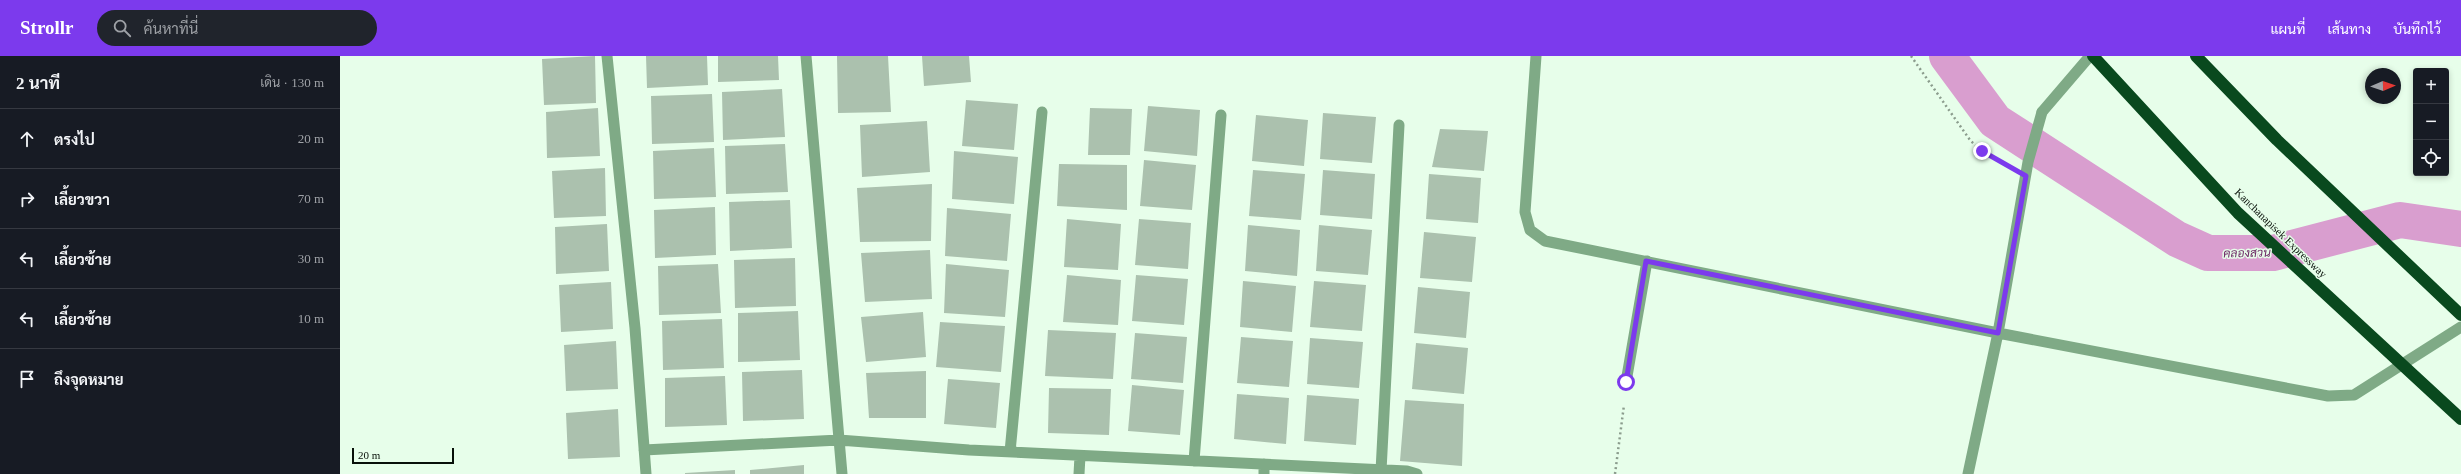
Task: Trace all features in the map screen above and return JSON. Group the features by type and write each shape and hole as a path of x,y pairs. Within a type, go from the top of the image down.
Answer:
{"highway":[{"name":"Kanchanapisek Expressway","path":"2093,56 2238,213 2461,419"},
{"path":"2196,56 2278,140 2461,315"}],"street":[{"path":"607,56 635,328 646,474"},
{"path":"806,56 816,195 842,474"},
{"path":"1536,56 1526,212 1530,230 1545,241 1998,333 2328,396 2354,395 2461,327"},
{"path":"1968,474 1998,333 2028,162 2042,112 2090,56"},
{"path":"1010,452 1042,112"},
{"path":"1194,461 1221,115"},
{"path":"1381,471 1398,125"},
{"path":"1626,382 1646,261"},
{"path":"644,450 839,440 1010,452 1194,461 1264,469 1407,471 1417,474"},
{"path":"1079,474 1080,456"}],"path":[{"path":"1911,56 1970,140 1982,151 2026,176"},
{"path":"1615,474 1626,382"}],"building":[{"path":"595,56 596,103 544,105 542,59"},
{"path":"646,56 707,56 708,85 647,88"},
{"path":"718,56 778,56 779,80 718,82"},
{"path":"837,56 888,56 891,112 838,113"},
{"path":"922,56 969,56 971,82 924,86"},
{"path":"782,89 785,137 723,140 722,92"},
{"path":"712,94 714,142 652,144 651,96"},
{"path":"966,100 1018,104 1014,150 962,146"},
{"path":"1148,106 1200,110 1197,156 1144,151"},
{"path":"598,108 600,156 547,158 546,112"},
{"path":"1090,108 1132,109 1130,155 1088,155"},
{"path":"1323,113 1376,117 1372,163 1320,159"},
{"path":"1256,115 1308,120 1304,166 1252,161"},
{"path":"927,121 930,172 862,177 860,125"},
{"path":"1440,129 1488,131 1484,171 1432,167"},
{"path":"785,144 788,192 726,194 725,146"},
{"path":"714,148 716,197 654,199 653,151"},
{"path":"954,151 1018,157 1014,204 952,199"},
{"path":"1144,160 1196,165 1192,210 1140,206"},
{"path":"1059,164 1127,165 1127,210 1057,206"},
{"path":"605,168 606,216 554,218 552,171"},
{"path":"1253,170 1305,174 1301,220 1249,216"},
{"path":"1323,170 1375,174 1372,219 1320,215"},
{"path":"1429,174 1481,178 1478,223 1426,219"},
{"path":"932,184 931,241 860,242 857,188"},
{"path":"790,200 792,248 730,251 729,202"},
{"path":"715,207 716,255 655,258 654,210"},
{"path":"947,208 1011,214 1007,261 945,256"},
{"path":"1067,219 1121,224 1118,270 1064,267"},
{"path":"1139,219 1191,223 1188,269 1135,265"},
{"path":"607,224 609,271 556,274 555,227"},
{"path":"1248,225 1300,230 1297,276 1245,271"},
{"path":"1319,225 1372,230 1368,275 1316,271"},
{"path":"1424,232 1476,237 1472,282 1420,278"},
{"path":"930,250 932,299 865,302 861,253"},
{"path":"795,258 796,306 735,308 734,260"},
{"path":"718,264 721,313 659,315 658,266"},
{"path":"946,264 1009,270 1005,317 944,313"},
{"path":"1067,275 1121,280 1118,325 1063,322"},
{"path":"1136,275 1188,279 1184,325 1132,321"},
{"path":"1243,281 1296,286 1292,332 1240,327"},
{"path":"1314,281 1366,285 1362,331 1310,327"},
{"path":"611,282 613,329 561,332 559,285"},
{"path":"1418,287 1470,292 1466,338 1414,333"},
{"path":"798,311 800,360 738,362 738,313"},
{"path":"923,312 926,357 866,362 861,317"},
{"path":"722,319 724,368 663,370 662,321"},
{"path":"940,322 1005,326 1001,372 936,367"},
{"path":"1048,330 1116,333 1113,379 1045,376"},
{"path":"1135,333 1187,337 1183,383 1131,379"},
{"path":"1241,337 1293,341 1289,387 1237,383"},
{"path":"1310,338 1363,342 1359,388 1307,384"},
{"path":"616,341 618,389 566,391 564,345"},
{"path":"1416,343 1468,348 1464,394 1412,389"},
{"path":"802,370 804,419 743,421 742,372"},
{"path":"926,371 926,418 869,418 866,373"},
{"path":"725,376 727,425 665,427 665,378"},
{"path":"948,379 1000,383 996,428 944,424"},
{"path":"1132,385 1184,390 1180,435 1128,431"},
{"path":"1049,388 1111,389 1109,435 1048,433"},
{"path":"1237,394 1289,398 1286,444 1234,439"},
{"path":"1307,395 1359,399 1356,445 1304,441"},
{"path":"1405,400 1464,404 1462,466 1400,461"},
{"path":"618,409 620,457 568,459 566,413"},
{"path":"804,465 804,474 750,474 750,470"},
{"path":"735,470 735,474 685,474 685,473"}],"waterway":[{"name":"คลองสวน","path":"1947,56 1995,121 2177,239 2208,253 2273,253 2400,220 2461,229"}],"route":[{"path":"1626,382 1646,261 1998,333 2026,176 1982,151"}]}
